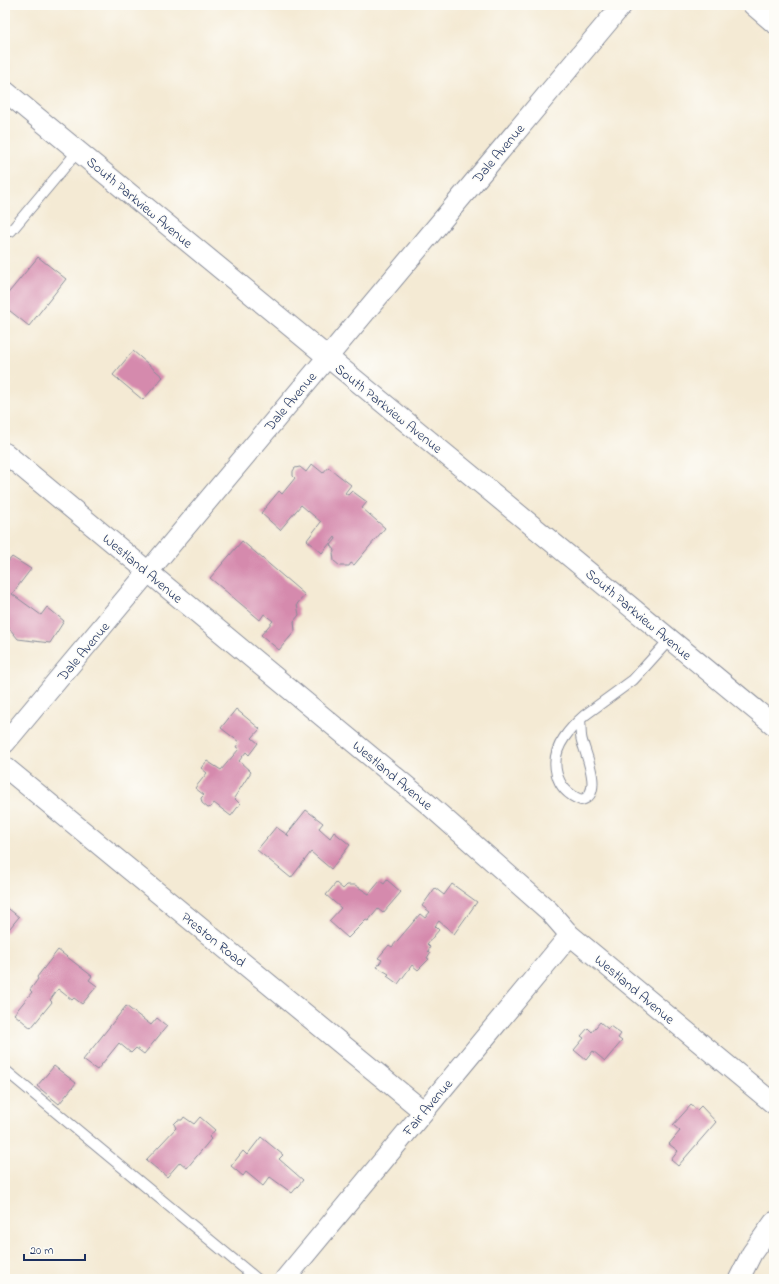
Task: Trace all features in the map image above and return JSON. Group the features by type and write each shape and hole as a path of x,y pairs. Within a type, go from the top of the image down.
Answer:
{"street":[{"name":"Dale Avenue","path":"5,743 622,5"},
{"path":"753,5 774,23"},
{"name":"South Parkview Avenue","path":"5,91 774,725"},
{"name":"Westland Avenue","path":"5,453 428,804 549,911 570,935 774,1104"},
{"name":"Preston Road","path":"5,767 423,1111"},
{"name":"Fair Avenue","path":"285,1279 570,935"},
{"path":"739,1279 752,1253 774,1222"}],"lane":[{"path":"11,231 78,152"},
{"path":"580,720 582,740 589,761 593,781 590,794 587,798 581,800 571,795 560,785 557,779 555,762 558,750 563,740 580,720 633,680 670,639"},
{"path":"5,1070 257,1279"}],"building":[{"path":"38,257 66,279 29,326 5,307 5,297"},
{"path":"133,351 163,377 143,400 113,375"},
{"path":"312,464 323,473 328,467 351,485 345,493 348,495 352,491 367,502 362,508 385,528 354,565 351,563 349,566 340,566 334,561 333,553 335,550 331,545 336,539 335,537 322,553 307,540 321,522 301,505 280,530 261,513 279,491 282,494 295,478 293,476 293,471 295,468 300,467 306,472"},
{"path":"242,541 305,595 297,604 299,615 294,621 295,631 279,650 261,635 273,621 264,614 260,620 210,578"},
{"path":"12,557 31,569 12,594 41,615 47,607 64,621 50,643 18,639 5,623 5,565"},
{"path":"236,709 260,729 252,738 258,743 249,755 246,752 239,761 251,772 234,798 240,804 231,816 214,803 208,808 202,803 201,798 204,795 195,788 207,773 201,768 207,761 221,770 239,749 236,747 239,742 221,728"},
{"path":"306,810 323,823 319,828 330,838 334,832 350,845 331,869 311,852 291,878 257,850 276,827 289,836 287,834"},
{"path":"387,880 401,892 383,913 378,909 368,921 366,920 348,938 329,921 341,908 326,895 336,883 343,889 347,885 355,885 369,894 380,881 384,884"},
{"path":"452,884 477,902 454,934 439,921 435,926 439,930 427,944 430,947 428,951 430,953 427,958 429,959 418,970 412,965 398,984 387,976 389,974 377,967 382,960 378,958 389,945 392,947 420,914 425,918 430,912 422,906 435,888 444,895"},
{"path":"5,906 19,917 5,934"},
{"path":"58,950 92,976 89,980 97,986 82,1004 74,998 72,1000 58,989 50,1000 52,1002 31,1028 14,1014 32,992 30,990 38,979 37,977"},
{"path":"126,1006 151,1025 157,1018 167,1026 144,1054 136,1048 131,1053 119,1043 97,1070 83,1060"},
{"path":"600,1022 608,1029 610,1026 621,1034 618,1038 622,1041 605,1061 593,1051 586,1060 574,1050 584,1038 581,1036 588,1028 592,1032"},
{"path":"54,1066 76,1083 59,1104 37,1086"},
{"path":"691,1105 697,1110 701,1106 716,1122 678,1166 671,1160 678,1151 669,1144 680,1131 673,1125"},
{"path":"184,1117 194,1124 200,1117 215,1130 209,1137 211,1139 187,1168 180,1162 167,1177 146,1160 176,1128 174,1124 178,1120 182,1120"},
{"path":"261,1137 283,1155 279,1159 303,1180 292,1193 270,1177 263,1186 246,1172 243,1176 231,1166 243,1151 247,1155"}]}
